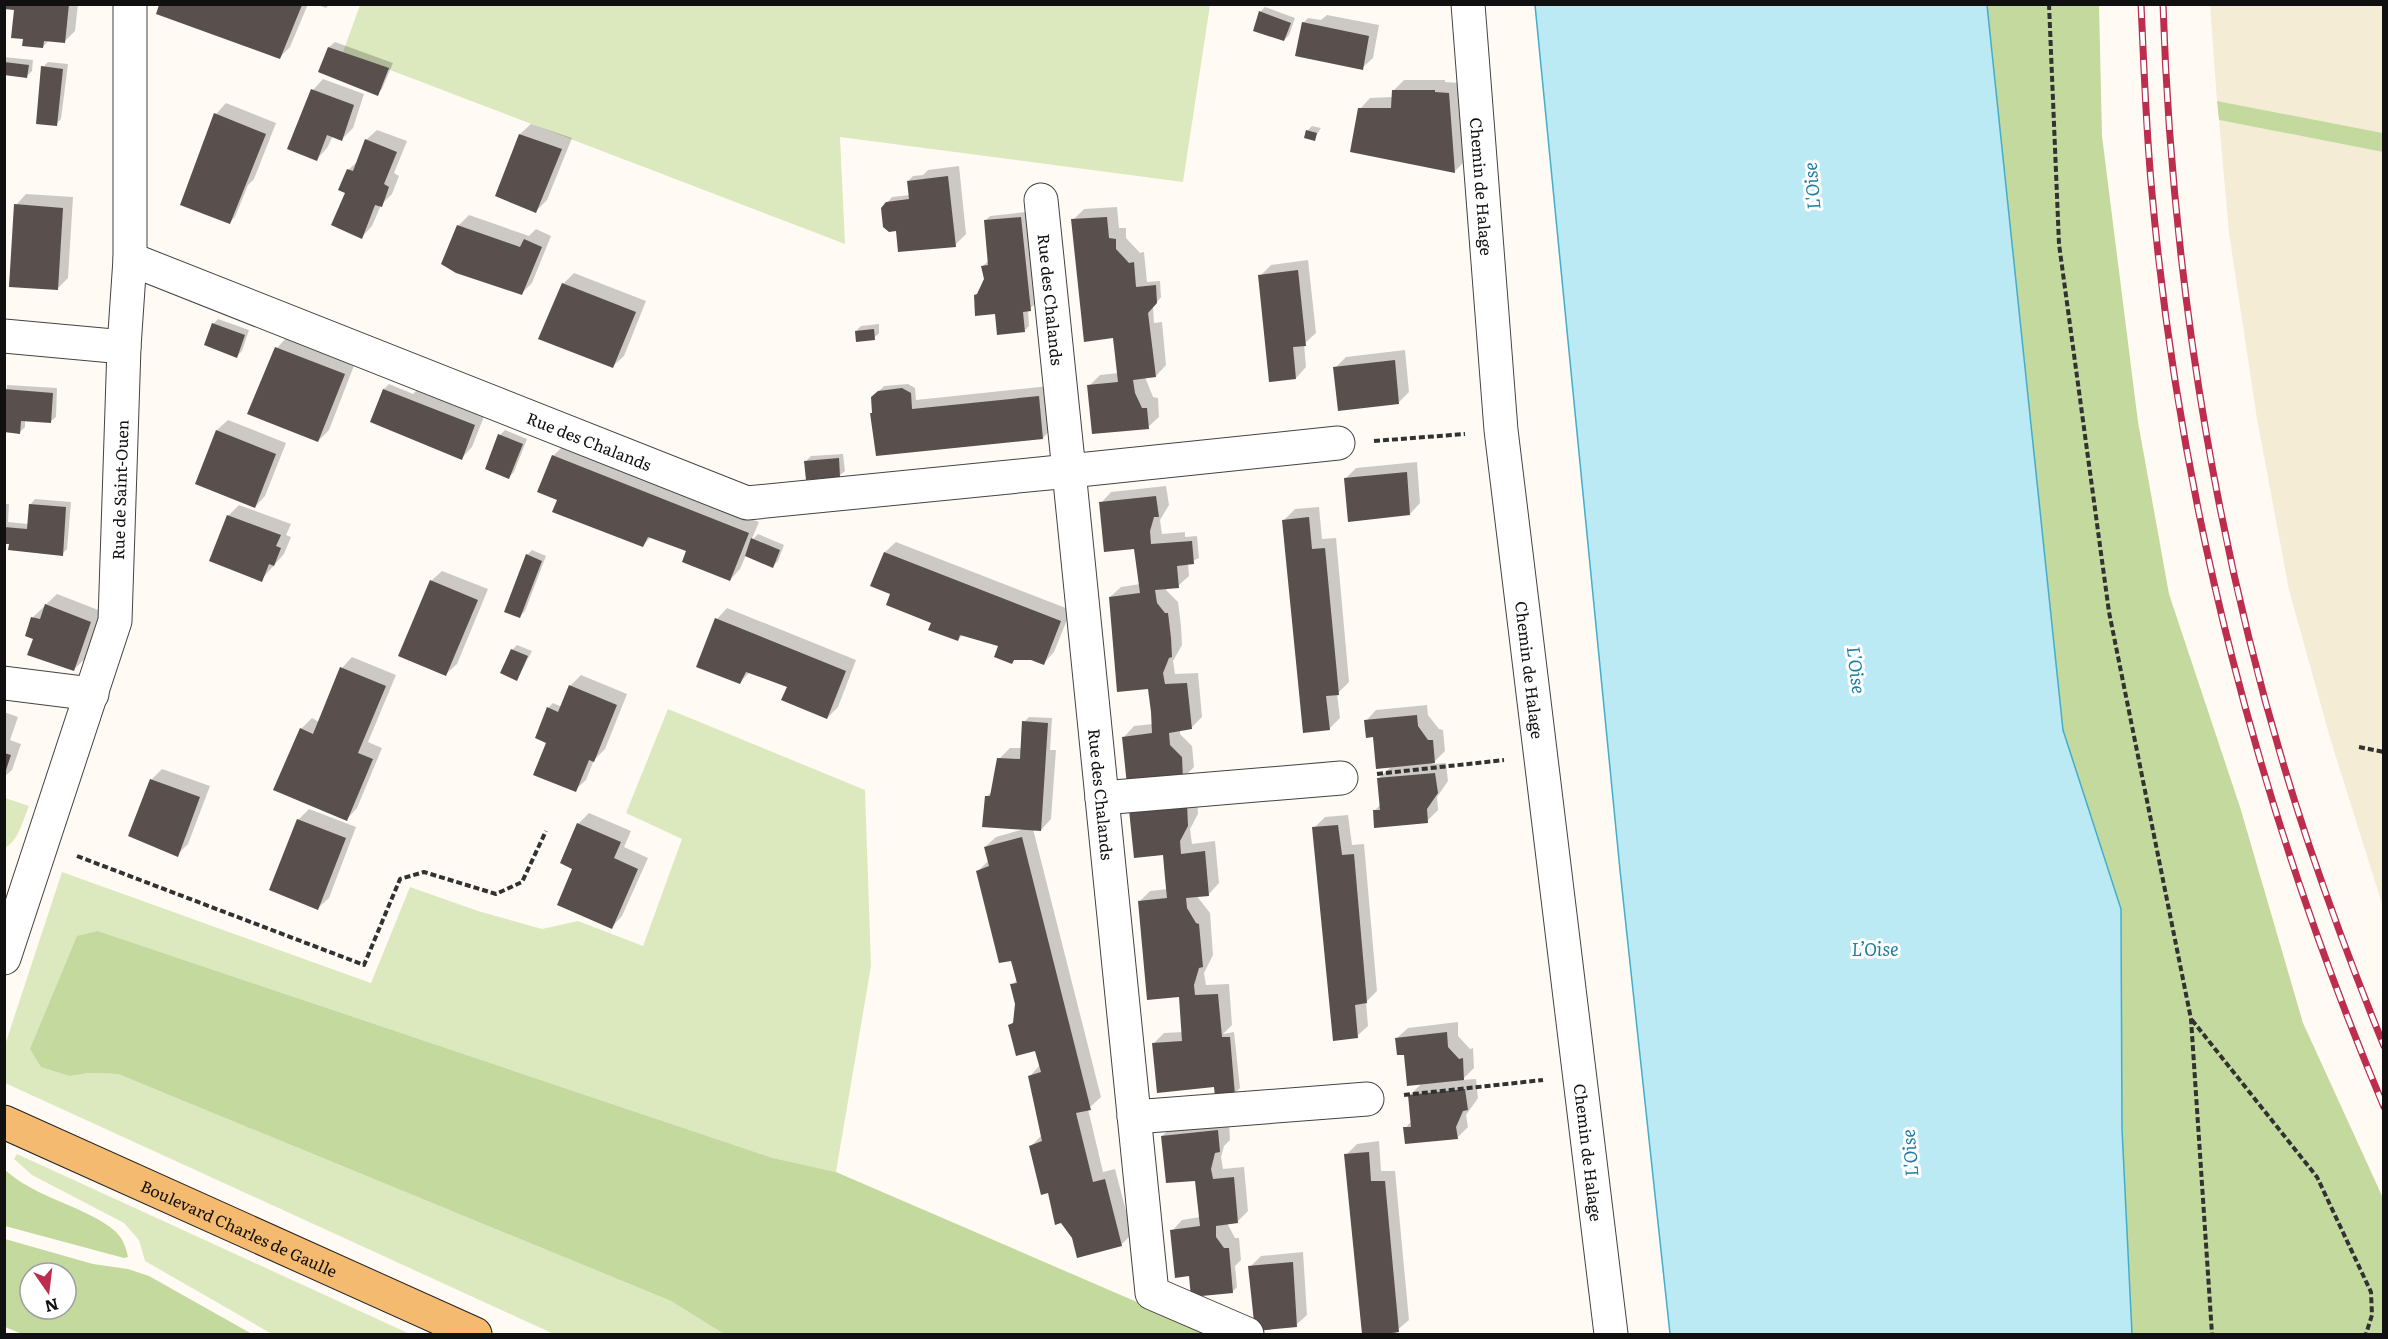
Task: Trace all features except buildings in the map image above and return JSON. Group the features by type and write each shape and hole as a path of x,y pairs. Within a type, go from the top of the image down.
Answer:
{"main road":[{"name":"Boulevard Charles de Gaulle","path":"10,1124 475,1335"}],"street":[{"name":"Rue de Saint-Ouen","path":"4,958 115,621 124,348 130,259 130,4"},
{"name":"Chemin de Halage","path":"1468,4 1501,430 1611,1335"},
{"name":"Rue des Chalands","path":"1041,200 1152,1293 1247,1335"},
{"name":"Rue des Chalands","path":"130,259 747,503 1338,443"},
{"path":"4,336 124,348"},
{"path":"4,683 92,694"},
{"path":"1102,798 1341,778"},
{"path":"1134,1117 1366,1099"}],"path":[{"path":"2049,4 2059,244 2109,612 2191,1019 2212,1335"},
{"path":"1338,443 1501,430"},
{"path":"2359,747 2384,752"},
{"path":"1341,778 1541,756"},
{"path":"43,843 364,965 400,879 424,872 496,894 522,882 546,831"},
{"path":"2191,1019 2317,1177 2371,1292 2372,1314 2366,1335"},
{"path":"1366,1099 1580,1076"}],"shaded area":[{"path":"2210,5 2383,5 2383,133 2217,101"},
{"path":"2219,120 2383,152 2383,907 2330,738 2289,590 2257,419 2229,233"}],"green space":[{"path":"360,5 1210,5 1183,182 840,137 845,244 343,52"},
{"path":"1987,5 2099,5 2102,136 2138,422 2169,594 2240,807 2303,1023 2383,1198 2383,1334 2132,1334 2122,1129 2121,909 2063,730"},
{"path":"2217,101 2383,133 2383,152 2219,120"},
{"path":"668,709 865,790 871,966 836,1172 773,1158 98,931 70,1076 89,1073 118,1074 671,1301 724,1334 554,1334 5,1083 5,1045 62,872 371,983 410,887 478,911 542,929 578,921 643,946 682,839 626,813"},
{"path":"5,798 29,806 17,835 5,848"},
{"path":"98,931 773,1158 836,1172 1211,1334 724,1334 671,1301 118,1074 89,1073 70,1076 41,1067 30,1049 77,936"},
{"path":"17,1154 410,1334 272,1334 145,1261 139,1240 124,1223 32,1175 14,1159"},
{"path":"4,1169 31,1188 104,1223 121,1237 128,1257 124,1258 5,1226"},
{"path":"5,1239 93,1264 128,1269 149,1276 252,1334 22,1334 5,1327"}],"water":[{"name":"L’Oise","path":"1535,5 1987,5 2063,730 2121,909 2122,1129 2132,1334 1670,1334 1620,870"}],"railway":[{"path":"2141,4 2150,169 2165,310 2183,427 2205,543 2232,659 2264,773 2300,886 2340,997 2384,1107"},
{"path":"2163,4 2168,110 2189,323 2226,535 2249,640 2277,743 2327,896 2384,1046"}],"water label":[{"name":"L'Oise","path":"1811,186"},
{"name":"L'Oise","path":"1857,670"},
{"name":"L'Oise","path":"1909,1153"}]}
